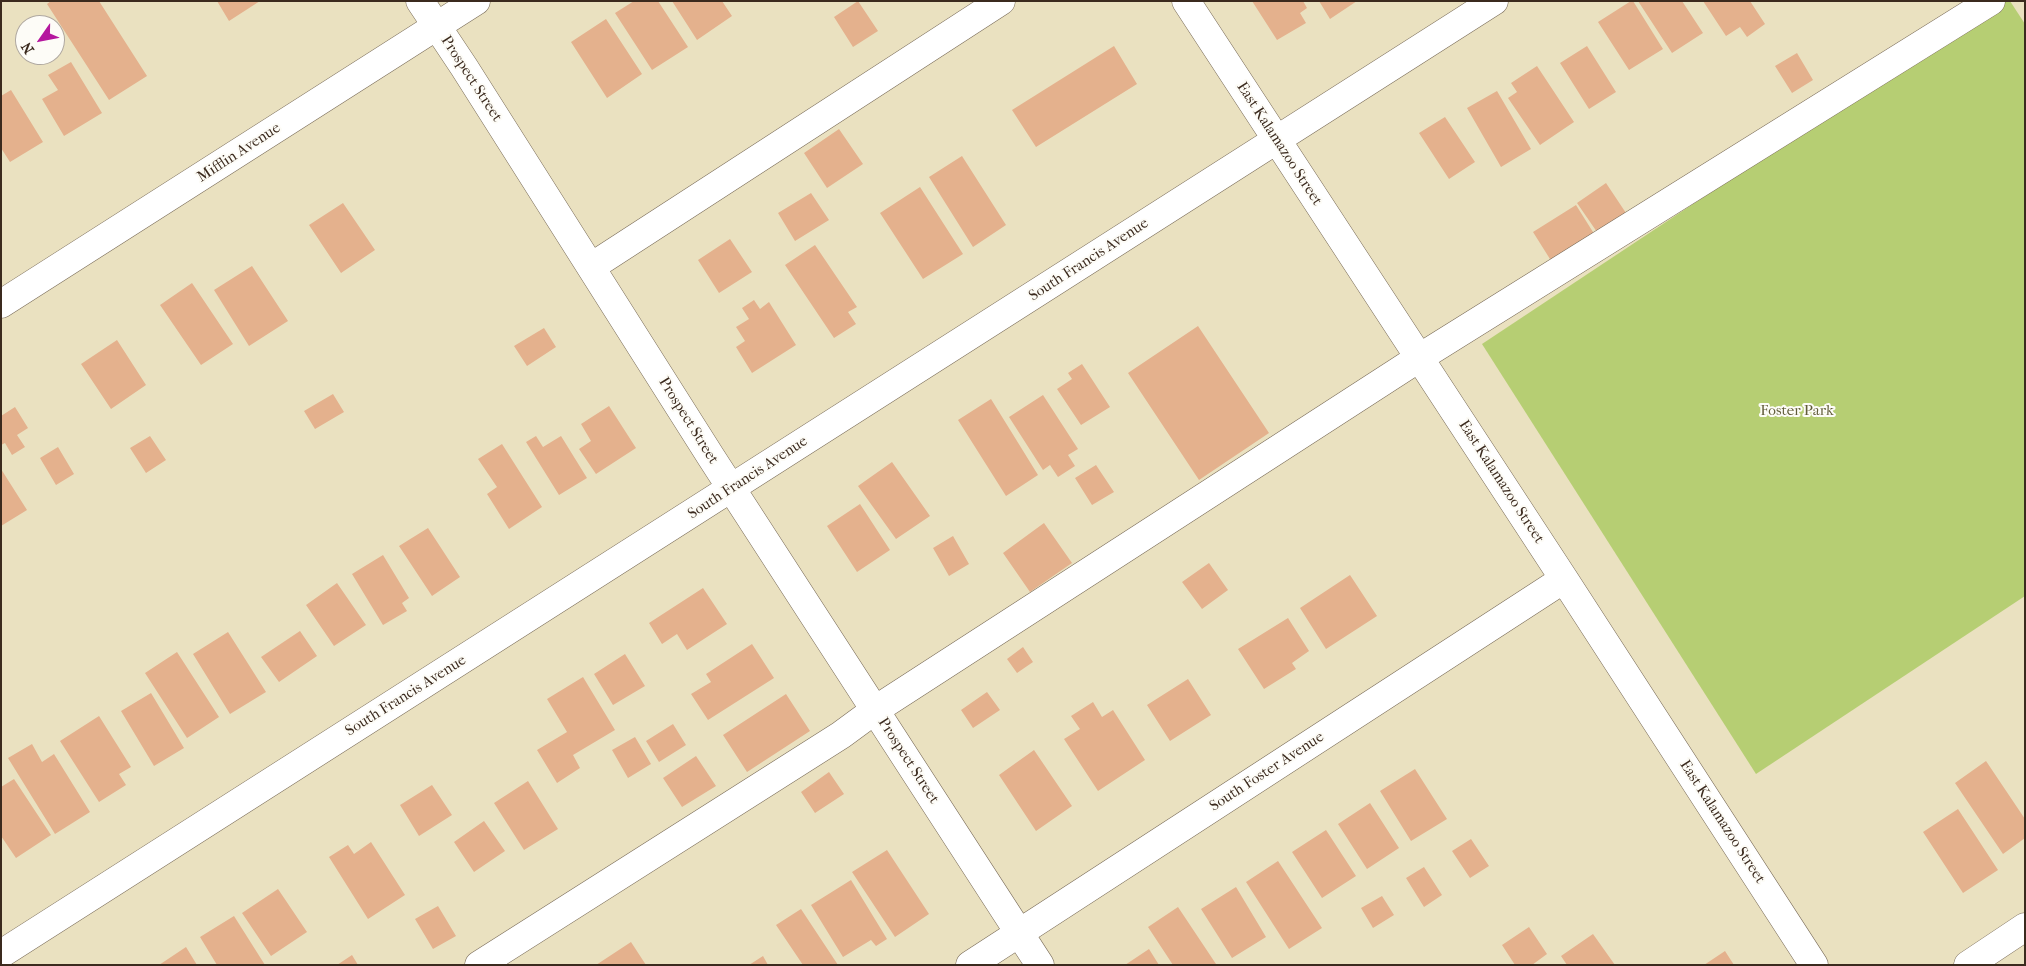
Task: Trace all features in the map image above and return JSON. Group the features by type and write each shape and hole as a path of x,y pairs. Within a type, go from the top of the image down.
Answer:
{"street":[{"name":"Prospect Street","path":"420,1 731,489 1040,965"},
{"name":"Mifflin Avenue","path":"1,304 476,1"},
{"path":"591,267 1001,1"},
{"name":"East Kalamazoo Street","path":"1186,1 1814,965"},
{"name":"South Francis Avenue","path":"1,954 1494,1"},
{"path":"479,965 841,735 875,710 1419,358 1991,1"},
{"name":"South Foster Avenue","path":"970,965 1564,579"},
{"path":"1968,965 2025,927"}],"green space":[{"name":"Foster Park","path":"1999,1 2010,1 2025,24 2025,596 1756,774 1482,344"}],"building":[{"path":"51,1 99,1 147,76 109,100 65,32 65,15 54,15 47,4"},
{"path":"217,1 260,1 229,21"},
{"path":"634,1 658,1 688,47 652,70 615,13"},
{"path":"672,1 722,1 732,16 697,40"},
{"path":"858,1 878,31 853,47 834,17"},
{"path":"1252,1 1303,1 1307,8 1300,13 1306,23 1277,40"},
{"path":"1319,1 1357,1 1330,19"},
{"path":"1633,1 1663,49 1629,70 1598,22"},
{"path":"1638,1 1682,1 1703,33 1672,53"},
{"path":"1703,1 1750,1 1765,24 1747,37 1740,27 1726,36"},
{"path":"606,19 642,74 607,98 571,42"},
{"path":"1114,46 1137,84 1036,147 1012,110"},
{"path":"1587,46 1616,92 1589,109 1560,63"},
{"path":"1797,53 1813,80 1792,93 1775,66"},
{"path":"71,62 102,113 64,136 42,99 58,90 48,75"},
{"path":"1537,66 1574,122 1540,145 1508,98 1517,92 1511,83"},
{"path":"11,90 43,142 10,162 1,148 1,96"},
{"path":"1497,91 1531,149 1501,167 1467,108"},
{"path":"1445,117 1475,162 1449,179 1419,133"},
{"path":"839,129 863,164 827,188 804,153"},
{"path":"962,156 1006,225 973,247 929,177"},
{"path":"1606,183 1626,213 1597,232 1577,203"},
{"path":"920,187 963,254 923,279 880,213"},
{"path":"811,193 829,220 795,241 778,213"},
{"path":"343,203 375,250 341,273 309,225"},
{"path":"1576,205 1598,240 1555,267 1533,232"},
{"path":"730,239 752,272 719,293 698,260"},
{"path":"815,245 857,307 848,312 856,324 834,338 785,265"},
{"path":"252,266 288,321 249,346 214,290"},
{"path":"192,283 233,344 201,365 160,305"},
{"path":"754,300 760,309 769,302 796,345 752,373 736,347 745,341 736,327 749,319 742,308"},
{"path":"1198,326 1269,433 1199,480 1128,373"},
{"path":"544,328 556,347 527,366 514,346"},
{"path":"117,340 146,385 111,409 81,364"},
{"path":"1082,364 1110,407 1081,425 1057,389 1072,379 1068,373"},
{"path":"333,394 344,412 315,429 304,411"},
{"path":"1043,395 1078,449 1068,455 1075,466 1058,477 1050,465 1043,470 1009,417"},
{"path":"991,399 1038,475 1006,496 958,420"},
{"path":"609,406 636,448 596,474 579,449 591,441 581,424"},
{"path":"15,407 28,428 17,435 25,447 12,455 5,443 1,445 1,416"},
{"path":"150,436 166,460 146,473 130,448"},
{"path":"536,436 543,447 561,436 587,478 559,495 526,442"},
{"path":"502,444 542,507 509,529 487,494 497,487 478,459"},
{"path":"58,447 74,474 56,485 40,458"},
{"path":"892,462 930,516 896,539 858,486"},
{"path":"1096,465 1114,492 1092,505 1075,478"},
{"path":"1,469 27,510 1,526"},
{"path":"860,504 890,550 857,572 827,526"},
{"path":"1044,523 1072,563 1030,592 1003,553"},
{"path":"428,528 460,577 432,596 399,546"},
{"path":"953,536 969,564 949,576 933,548"},
{"path":"383,555 409,598 402,603 407,611 383,625 352,574"},
{"path":"1209,563 1228,590 1202,609 1182,582"},
{"path":"1350,575 1377,616 1326,649 1300,608"},
{"path":"337,583 366,625 334,646 306,605"},
{"path":"703,588 727,624 687,650 677,634 662,644 649,623"},
{"path":"1288,618 1309,651 1292,663 1296,669 1264,689 1238,649"},
{"path":"300,631 317,656 279,682 261,657"},
{"path":"228,632 266,692 230,714 193,654"},
{"path":"752,644 774,678 708,720 691,694 711,682 706,674"},
{"path":"1023,647 1033,662 1017,673 1007,659"},
{"path":"177,652 219,717 187,738 145,673"},
{"path":"625,654 645,686 613,705 594,674"},
{"path":"583,677 615,730 573,755 580,768 557,783 537,750 567,732 547,699"},
{"path":"1188,679 1211,715 1170,741 1147,705"},
{"path":"987,692 1000,710 973,728 961,710"},
{"path":"151,693 184,748 154,766 121,711"},
{"path":"786,694 810,731 747,772 723,735"},
{"path":"1093,702 1102,717 1113,710 1145,760 1098,791 1064,739 1080,729 1071,716"},
{"path":"99,716 131,767 119,774 126,785 99,802 60,741"},
{"path":"673,724 686,745 659,762 646,741"},
{"path":"635,737 651,764 628,778 612,750"},
{"path":"32,744 42,762 54,754 90,812 55,834 8,758"},
{"path":"1034,750 1072,806 1036,831 999,775"},
{"path":"696,756 716,786 682,807 663,778"},
{"path":"1986,761 2025,819 2025,838 2003,854 1955,783"},
{"path":"1415,769 1447,819 1411,841 1380,791"},
{"path":"829,772 844,794 815,813 801,792"},
{"path":"14,779 51,835 16,858 1,836 1,787"},
{"path":"528,781 558,829 524,850 494,803"},
{"path":"432,785 452,815 419,836 400,805"},
{"path":"1370,803 1399,848 1367,869 1338,824"},
{"path":"1958,809 1998,870 1963,893 1923,832"},
{"path":"484,821 505,851 474,872 454,842"},
{"path":"1326,830 1356,876 1322,898 1292,852"},
{"path":"1471,839 1489,866 1470,878 1452,851"},
{"path":"371,842 405,895 368,919 329,857 348,845 354,854"},
{"path":"887,850 929,914 895,937 852,872"},
{"path":"1278,861 1322,928 1289,949 1246,882"},
{"path":"1424,867 1442,895 1424,907 1406,878"},
{"path":"851,880 887,939 876,946 871,940 843,957 811,905"},
{"path":"1236,887 1266,937 1232,958 1201,909"},
{"path":"278,889 307,932 271,956 242,913"},
{"path":"1382,896 1394,915 1373,928 1361,908"},
{"path":"438,906 456,936 433,949 415,919"},
{"path":"1178,907 1215,965 1173,965 1148,927"},
{"path":"801,909 838,965 803,965 776,925"},
{"path":"234,916 265,965 217,965 200,937"},
{"path":"1529,927 1547,954 1532,965 1515,965 1502,945"},
{"path":"1593,934 1615,965 1567,965 1561,956"},
{"path":"631,942 646,965 596,965"},
{"path":"186,947 197,965 159,965"},
{"path":"1149,949 1159,965 1125,965"},
{"path":"1725,951 1734,965 1704,965"},
{"path":"352,955 358,965 337,965"},
{"path":"763,956 768,965 749,965"}]}
